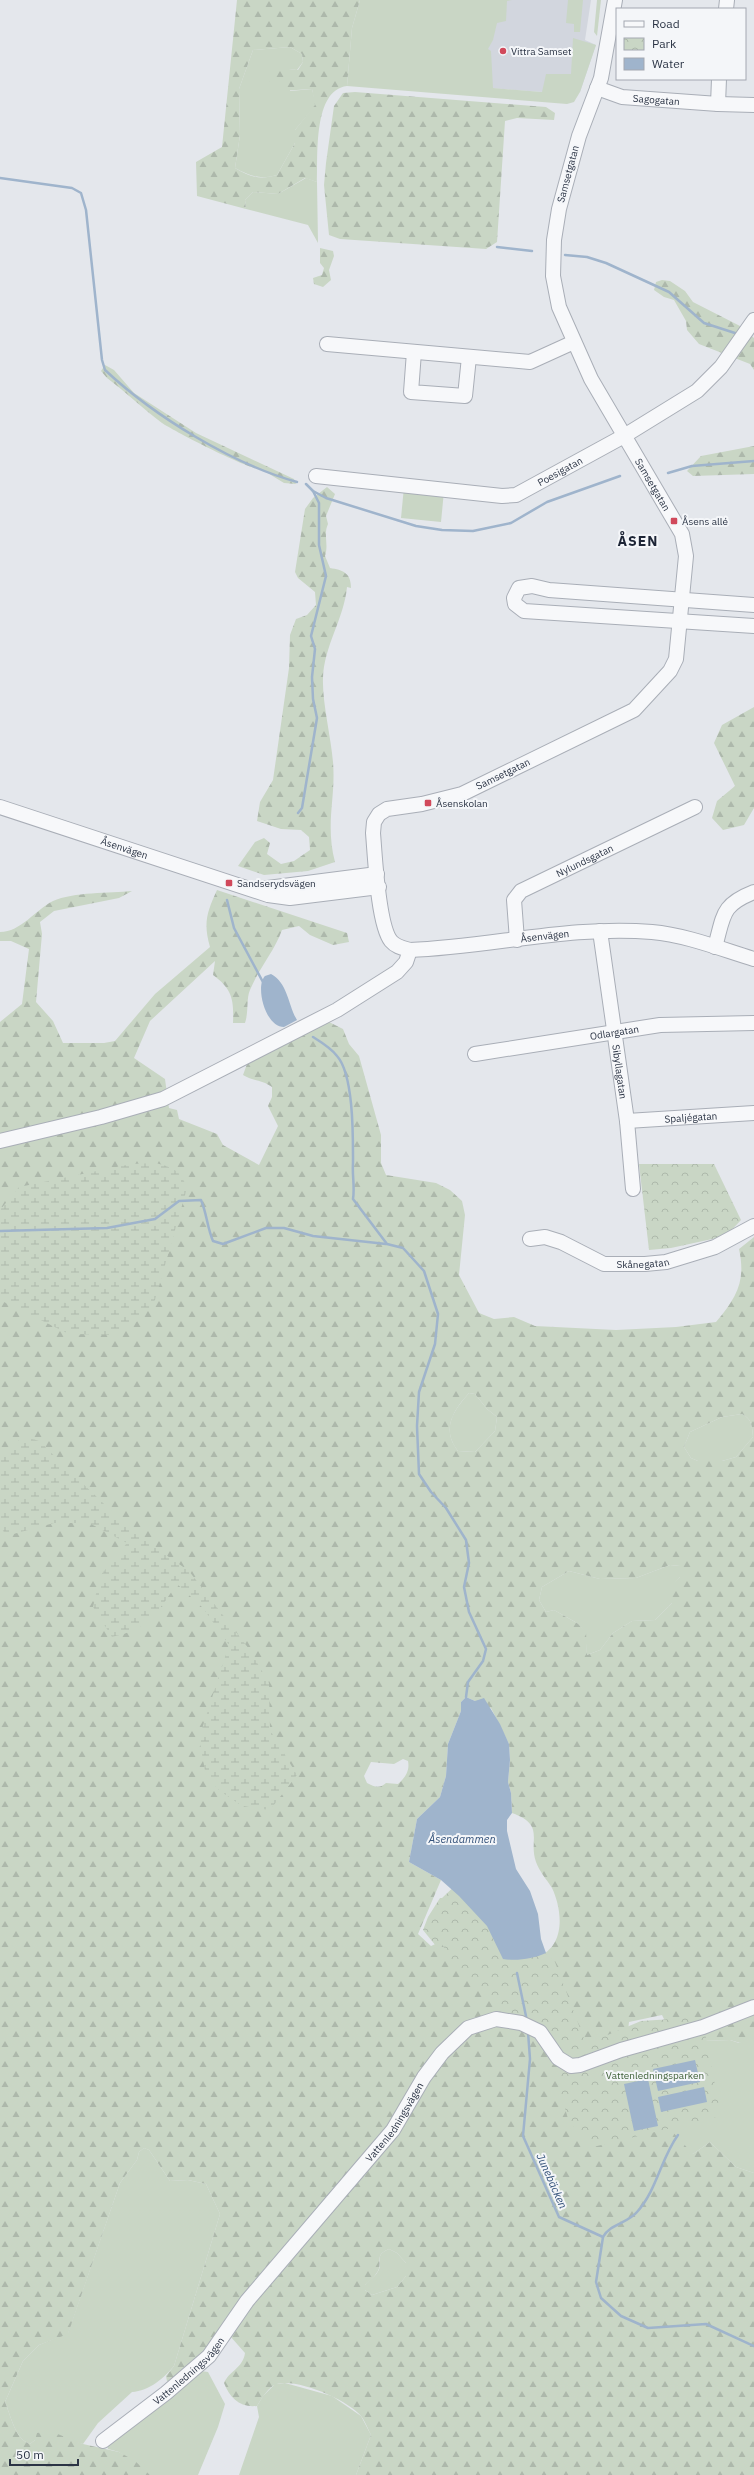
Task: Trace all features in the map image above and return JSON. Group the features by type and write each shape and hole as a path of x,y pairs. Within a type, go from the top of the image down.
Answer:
{"street":[{"name":"Samsetgatan","path":"378,880 374,822 379,814 387,809 422,804 462,794 634,710 670,671 676,659 682,621 686,545 682,534 591,379 559,307 553,276 554,240 570,166 584,121 597,88 609,43 615,0"},
{"path":"718,104 719,80"},
{"name":"Sagogatan","path":"597,88 622,97 754,105"},
{"name":"Poesigatan","path":"316,476 509,496 526,491 624,436 698,391 721,367 754,320"},
{"path":"327,344 530,362 574,342"},
{"path":"414,352 411,392 465,396 469,357"},
{"path":"754,605 549,590 525,586 519,588 514,598 515,604 524,611 754,626"},
{"name":"Åsenvägen","path":"0,806 268,895 290,898 378,880"},
{"name":"Nylundsgatan","path":"518,940 514,900 521,891 619,846 695,807"},
{"path":"0,1142 101,1118 163,1099 337,1010 397,972 406,962 410,950 398,947 386,934 378,880"},
{"path":"715,947 728,905 736,899 754,892"},
{"name":"Åsenvägen","path":"410,950 600,931 654,932 715,947 754,959"},
{"name":"Sibyllagatan","path":"600,931 627,1121 633,1189"},
{"name":"Odlargatan","path":"475,1054 660,1025 754,1023"},
{"name":"Spaljégatan","path":"627,1121 754,1113"},
{"name":"Skånegatan","path":"530,1239 545,1237 561,1242 604,1264 645,1264 666,1262 715,1247 754,1226"},
{"name":"Vattenledningsvägen","path":"103,2441 166,2393 209,2356 247,2301 393,2130 424,2077 442,2053 468,2028 488,2020 508,2020 521,2023 536,2029 544,2036 558,2058 571,2066 580,2065 621,2050 703,2027 754,2007"}],"shaded area":[{"name":"Vittra Samset","path":"422,0 591,0 585,40 596,45 580,92 543,92 406,82"}],"green space":[{"path":"237,0 360,0 352,28 347,86 336,90 328,99 323,111 318,141 317,182 305,178 278,194 253,192 245,200 246,209 197,196 196,162 222,147","holes":["290,47 302,54 303,62 298,70 289,69 281,63 272,68 267,79 281,91 312,89 315,105 295,130 295,143 277,175 271,177 255,177 240,171 235,168 240,135 239,89 253,50"]},
{"path":"360,0 512,0 507,1 506,21 497,23 493,40 488,49 491,51 493,88 542,92 546,74 571,74 573,38 596,45 580,92 574,102 567,104 347,86 352,28"},
{"path":"568,0 583,0 580,32 574,32 574,24 566,23"},
{"path":"597,0 601,0 597,36 594,32"},
{"path":"290,47 302,54 303,62 297,70 289,69 290,91 312,89 316,105 295,130 295,143 277,175 260,177 250,175 235,168 240,135 239,89 253,50"},
{"path":"355,92 546,107 555,113 554,120 517,118 505,121 497,242 486,249 340,239 329,235 324,185 334,106 343,93"},
{"path":"306,178 317,182 318,243 308,225 246,209 245,200 253,192 278,194"},
{"path":"320,248 333,251 334,256 329,270 331,280 323,287 314,284 313,278 322,275 324,268 320,263"},
{"path":"662,280 670,281 685,291 693,302 740,326 754,338 754,370 750,364 699,344 687,330 686,321 674,300 664,297 654,290 656,282"},
{"path":"105,365 114,370 134,393 196,433 294,479 296,484 284,483 261,469 243,464 196,442 162,423 107,378 101,371"},
{"path":"754,446 754,474 693,476 687,471 701,456"},
{"path":"327,487 335,494 326,516 328,524 326,532 325,556 330,568 345,573 350,579 351,583 351,588 347,587 342,610 330,644 324,666 323,678 324,698 334,775 331,835 335,862 308,871 264,875 238,866 255,842 264,838 270,843 267,854 281,864 294,861 310,850 309,837 301,830 281,829 257,821 260,802 273,780 289,668 290,635 296,619 307,615 316,605 315,592 298,578 295,572 305,509 313,498"},
{"path":"404,487 444,491 441,522 401,518"},
{"path":"754,707 754,808 744,825 723,830 712,818 717,801 735,786 714,743 722,725"},
{"path":"217,890 347,933 349,942 333,945 310,935 299,926 282,930 275,946 250,990 245,1023 233,1023 233,1007 228,990 213,975 215,961 150,1021 134,1058 165,1079 169,1108 177,1110 179,1119 217,1134 223,1145 259,1165 278,1126 268,1106 272,1097 272,1087 243,1075 247,1064 325,1020 343,1029 349,1044 359,1056 381,1135 381,1163 386,1175 436,1183 450,1190 462,1201 465,1215 459,1275 479,1313 494,1319 514,1317 535,1326 616,1330 676,1327 716,1322 729,1305 738,1288 741,1270 739,1249 754,1237 754,2038 740,2043 730,2040 702,2041 620,2138 670,2129 693,2154 710,2142 736,2167 754,2173 754,2475 356,2475 371,2435 361,2416 345,2403 334,2397 297,2384 286,2383 274,2385 257,2406 241,2404 236,2401 229,2393 224,2383 229,2375 242,2362 245,2353 230,2336 173,2383 167,2381 166,2376 174,2366 220,2214 206,2184 188,2180 170,2181 149,2150 144,2148 139,2152 137,2160 120,2183 68,2334 39,2345 23,2361 5,2402 17,2432 30,2444 35,2440 37,2433 50,2431 83,2444 119,2452 135,2461 150,2475 0,2475 0,1022 22,1004 29,949 11,941 0,941 0,932 8,931 21,925 46,905 61,898 81,894 132,891 119,898 54,911 40,922 42,934 36,1002 53,1021 63,1043 104,1043 115,1041 155,994 210,947 207,931 207,918","holes":["469,1393 475,1394 487,1409 497,1417 495,1431 475,1452 458,1451 453,1443 450,1435 451,1420 458,1407","742,1414 750,1421 753,1437 736,1457 722,1461 698,1461 691,1458 684,1447 690,1432 722,1417","670,1565 680,1566 680,1577 672,1584 672,1603 655,1620 632,1621 613,1633 600,1650 587,1655 586,1631 577,1623 554,1610 546,1612 539,1600 542,1587 569,1571 600,1579 636,1578","466,1697 491,1708 509,1744 510,1760 508,1782 511,1793 512,1813 529,1823 532,1828 534,1834 534,1854 536,1862 552,1888 558,1906 560,1925 558,1935 554,1943 540,1956 444,1940 431,1946 418,1934 441,1880 409,1862 417,1819 440,1797 446,1776 448,1744 461,1711 461,1702","403,1759 408,1761 408,1771 405,1777 398,1784 386,1783 377,1787 372,1786 367,1783 364,1776 371,1762 394,1764","662,2015 668,2027 627,2040 629,2022","389,2249 397,2253 406,2263 406,2276 397,2287 372,2295 365,2290 365,2285 378,2270 381,2254"]},
{"path":"156,1163 172,1168 179,1173 187,1188 155,1300 141,1319 113,1335 69,1334 0,1300 0,1210 19,1187 131,1164"},
{"path":"639,1164 714,1164 741,1220 726,1236 671,1248 649,1250"},
{"path":"469,1393 475,1394 487,1409 497,1417 495,1431 475,1452 458,1451 450,1435 451,1420 454,1413"},
{"path":"742,1414 750,1421 753,1437 736,1457 722,1461 698,1461 691,1458 684,1447 690,1432 722,1417"},
{"path":"23,1436 39,1441 133,1532 189,1571 249,1649 269,1683 270,1730 297,1775 270,1810 242,1806 220,1791 206,1776 199,1738 229,1645 203,1608 177,1584 151,1619 136,1629 112,1637 93,1607 100,1576 127,1543 89,1523 54,1523 6,1536 0,1525 0,1460"},
{"path":"670,1565 680,1566 680,1577 672,1585 672,1603 655,1620 632,1621 613,1633 600,1650 587,1655 585,1631 577,1623 554,1610 546,1612 539,1600 542,1587 569,1571 600,1579 636,1578"},
{"name":"Vattenledningsparken","path":"461,1880 555,1962 586,2044 641,2021 702,2017 721,2116 593,2147 569,2122 559,2088 557,2059 542,2039 503,2013 456,1969 442,1944 436,1946 423,1930 428,1917 440,1898 442,1898"},
{"path":"750,2038 754,2038 754,2173 736,2167 710,2142 693,2154 620,2138 702,2041 730,2040 739,2043"},
{"path":"144,2148 149,2150 170,2181 188,2180 206,2184 220,2214 174,2366 156,2383 144,2389 132,2392 98,2423 83,2444 75,2442 35,2440 30,2444 17,2432 5,2402 23,2361 39,2345 68,2333 120,2183 137,2160 139,2152"},
{"path":"389,2249 397,2253 406,2263 406,2276 397,2287 372,2295 365,2290 365,2285 376,2275 380,2266 381,2254"},
{"path":"201,2371 208,2372 225,2404 218,2427 198,2475 150,2475 119,2452 108,2449 107,2445 129,2430"},
{"path":"285,2383 332,2396 361,2416 371,2435 356,2475 239,2475 259,2417 257,2406 263,2396 275,2384"}],"water":[{"path":"271,974 281,983 297,1020 284,1027 277,1025 267,1014 262,997 262,981 265,976"},
{"name":"Åsendammen","path":"466,1697 475,1701 484,1698 500,1724 509,1744 510,1760 508,1782 511,1793 512,1813 507,1820 507,1831 516,1869 530,1891 538,1914 541,1939 546,1953 536,1957 519,1960 503,1959 487,1926 459,1896 441,1880 409,1862 417,1819 440,1797 446,1776 448,1744 461,1711 461,1702"},
{"path":"695,2060 700,2082 658,2091 653,2069"},
{"path":"648,2079 658,2126 634,2131 624,2084"},
{"path":"704,2087 707,2102 661,2112 658,2097"}],"waterway":[{"path":"0,178 72,188 81,193 86,210 102,360 105,370 170,421 195,436 246,463 272,474 297,482"},
{"path":"497,247 532,251"},
{"path":"565,255 587,257 606,263 669,292 704,323 738,334"},
{"path":"668,473 692,466 754,461"},
{"path":"313,491 326,498 416,526 442,530 473,531 511,523 547,502 620,476"},
{"path":"298,813 302,808 317,718 313,699 312,677 315,649 311,636 326,576 319,545 319,503 313,491 306,484"},
{"path":"227,900 234,928 264,984"},
{"path":"313,1037 335,1053 343,1065 347,1077 350,1092 353,1138 353,1199 387,1244 403,1248 424,1271 438,1314 435,1344 419,1392 417,1426 419,1474 431,1492 446,1508 466,1540 469,1563 464,1587 469,1612 486,1649 483,1661 468,1682 466,1697"},
{"path":"0,1231 107,1228 155,1219 179,1201 201,1200 213,1241 223,1244 266,1228 284,1228 313,1236 386,1244"},
{"name":"Junebäcken","path":"517,1973 527,2021"},
{"name":"Junebäcken","path":"528,2032 530,2059 523,2136 559,2217 603,2237 596,2282 601,2298 621,2316 648,2328 706,2324 754,2346"},
{"path":"603,2237 614,2226 633,2216 644,2203 667,2154 678,2135"}],"place":[{"name":"Vittra Samset","path":"503,51"},
{"name":"Åsens allé","path":"674,521"},
{"name":"Åsenskolan","path":"428,803"},
{"name":"Sandserydsvägen","path":"229,883"}],"district":[{"name":"ÅSEN","path":"638,541"}]}
